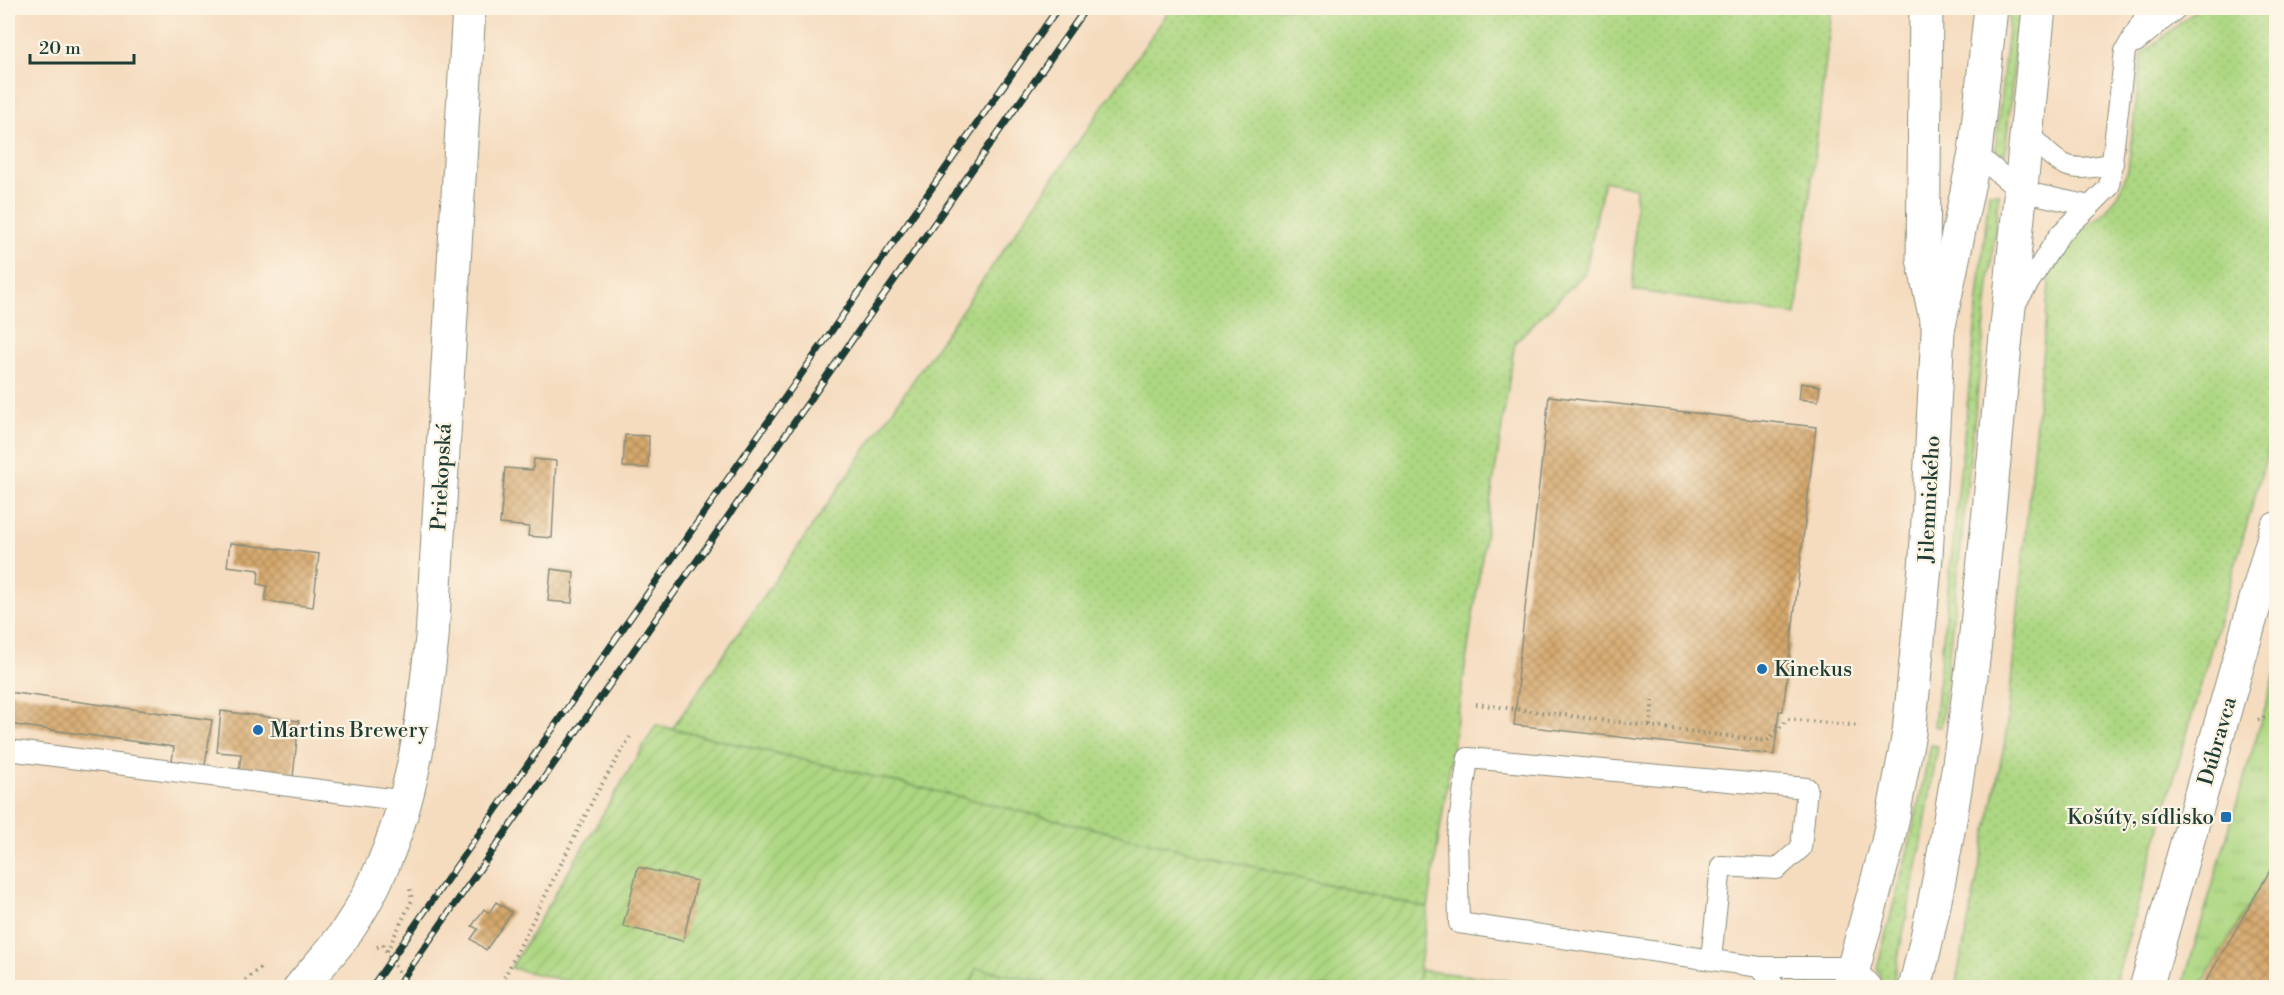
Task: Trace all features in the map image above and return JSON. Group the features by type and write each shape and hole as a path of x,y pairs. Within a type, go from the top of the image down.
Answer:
{"main road":[{"name":"Priekopská","path":"300,987 346,932 388,856 406,801 424,712 432,638 469,8"},
{"path":"1926,8 1923,259 1938,330"},
{"name":"Jilemnického","path":"1859,981 1909,733 1926,557 1938,330 1975,153 1991,8"},
{"path":"1915,987 1938,884 1962,740 1983,575 2039,8"},
{"name":"Dúbravca","path":"2146,987 2274,550"}],"lane":[{"path":"2008,316 2060,234 2109,188 2125,51 2150,8"},
{"path":"2125,51 2177,8"},
{"path":"2027,132 2061,165 2086,170 2113,163"},
{"path":"1975,153 2020,191 2090,206"},
{"path":"8,750 406,801"},
{"path":"1711,959 1721,866 1777,869 1800,848 1808,788 1468,758 1457,837 1459,922 1859,981"},
{"path":"1760,967 1776,987"}],"path":[{"path":"1650,726 1653,696"},
{"path":"1476,704 1767,741 1788,719 1860,726"},
{"path":"2255,721 2277,713"},
{"path":"499,987 596,796 630,736"},
{"path":"387,951 412,900 408,881"},
{"path":"382,945 407,987"},
{"path":"236,987 261,967"}],"green space":[{"path":"1171,8 1832,8 1796,315 1633,290 1636,188 1604,181 1585,273 1515,342 1428,908 672,729"},
{"path":"2010,8 2020,8 2005,154 1995,152"},
{"path":"2199,8 2276,8 2276,423 2114,987 1955,987 2006,736 2050,274 2073,236 2102,215 2119,194 2128,169 2142,54"},
{"path":"1989,193 1999,193 1941,727 1934,726"},
{"path":"2276,671 2276,861 2200,987 2182,988"},
{"path":"656,725 1428,908 1417,987 1071,988 976,968 970,987 596,988 511,968"},
{"path":"1931,745 1938,746 1922,842 1892,987 1884,987 1877,968 1910,842"},
{"path":"976,968 1071,987 970,988"},
{"path":"1420,970 1563,987 1417,987"}],"building":[{"path":"1801,383 1820,386 1818,401 1799,399"},
{"path":"1549,396 1816,427 1783,711 1779,711 1774,755 1514,725"},
{"path":"625,435 649,436 648,468 623,467"},
{"path":"534,459 556,461 552,538 528,536 529,527 500,524 505,468 533,470"},
{"path":"230,543 319,554 313,607 265,601 267,586 258,584 259,570 227,566"},
{"path":"551,569 574,572 572,603 548,601"},
{"path":"8,692 212,720 205,765 172,761 174,747 8,724"},
{"path":"221,711 299,721 293,777 239,772 241,754 217,752"},
{"path":"2276,860 2276,988 2202,988"},
{"path":"638,867 697,881 683,941 623,926"},
{"path":"496,902 512,912 486,950 471,939 478,929 472,926 484,909 489,913"}],"railway":[{"path":"371,988 1058,8"},
{"path":"396,988 1086,8"}],"place":[{"name":"Kinekus","path":"1762,669"},
{"name":"Martins Brewery","path":"258,730"},
{"name":"Košúty, sídlisko","path":"2226,817"}]}
